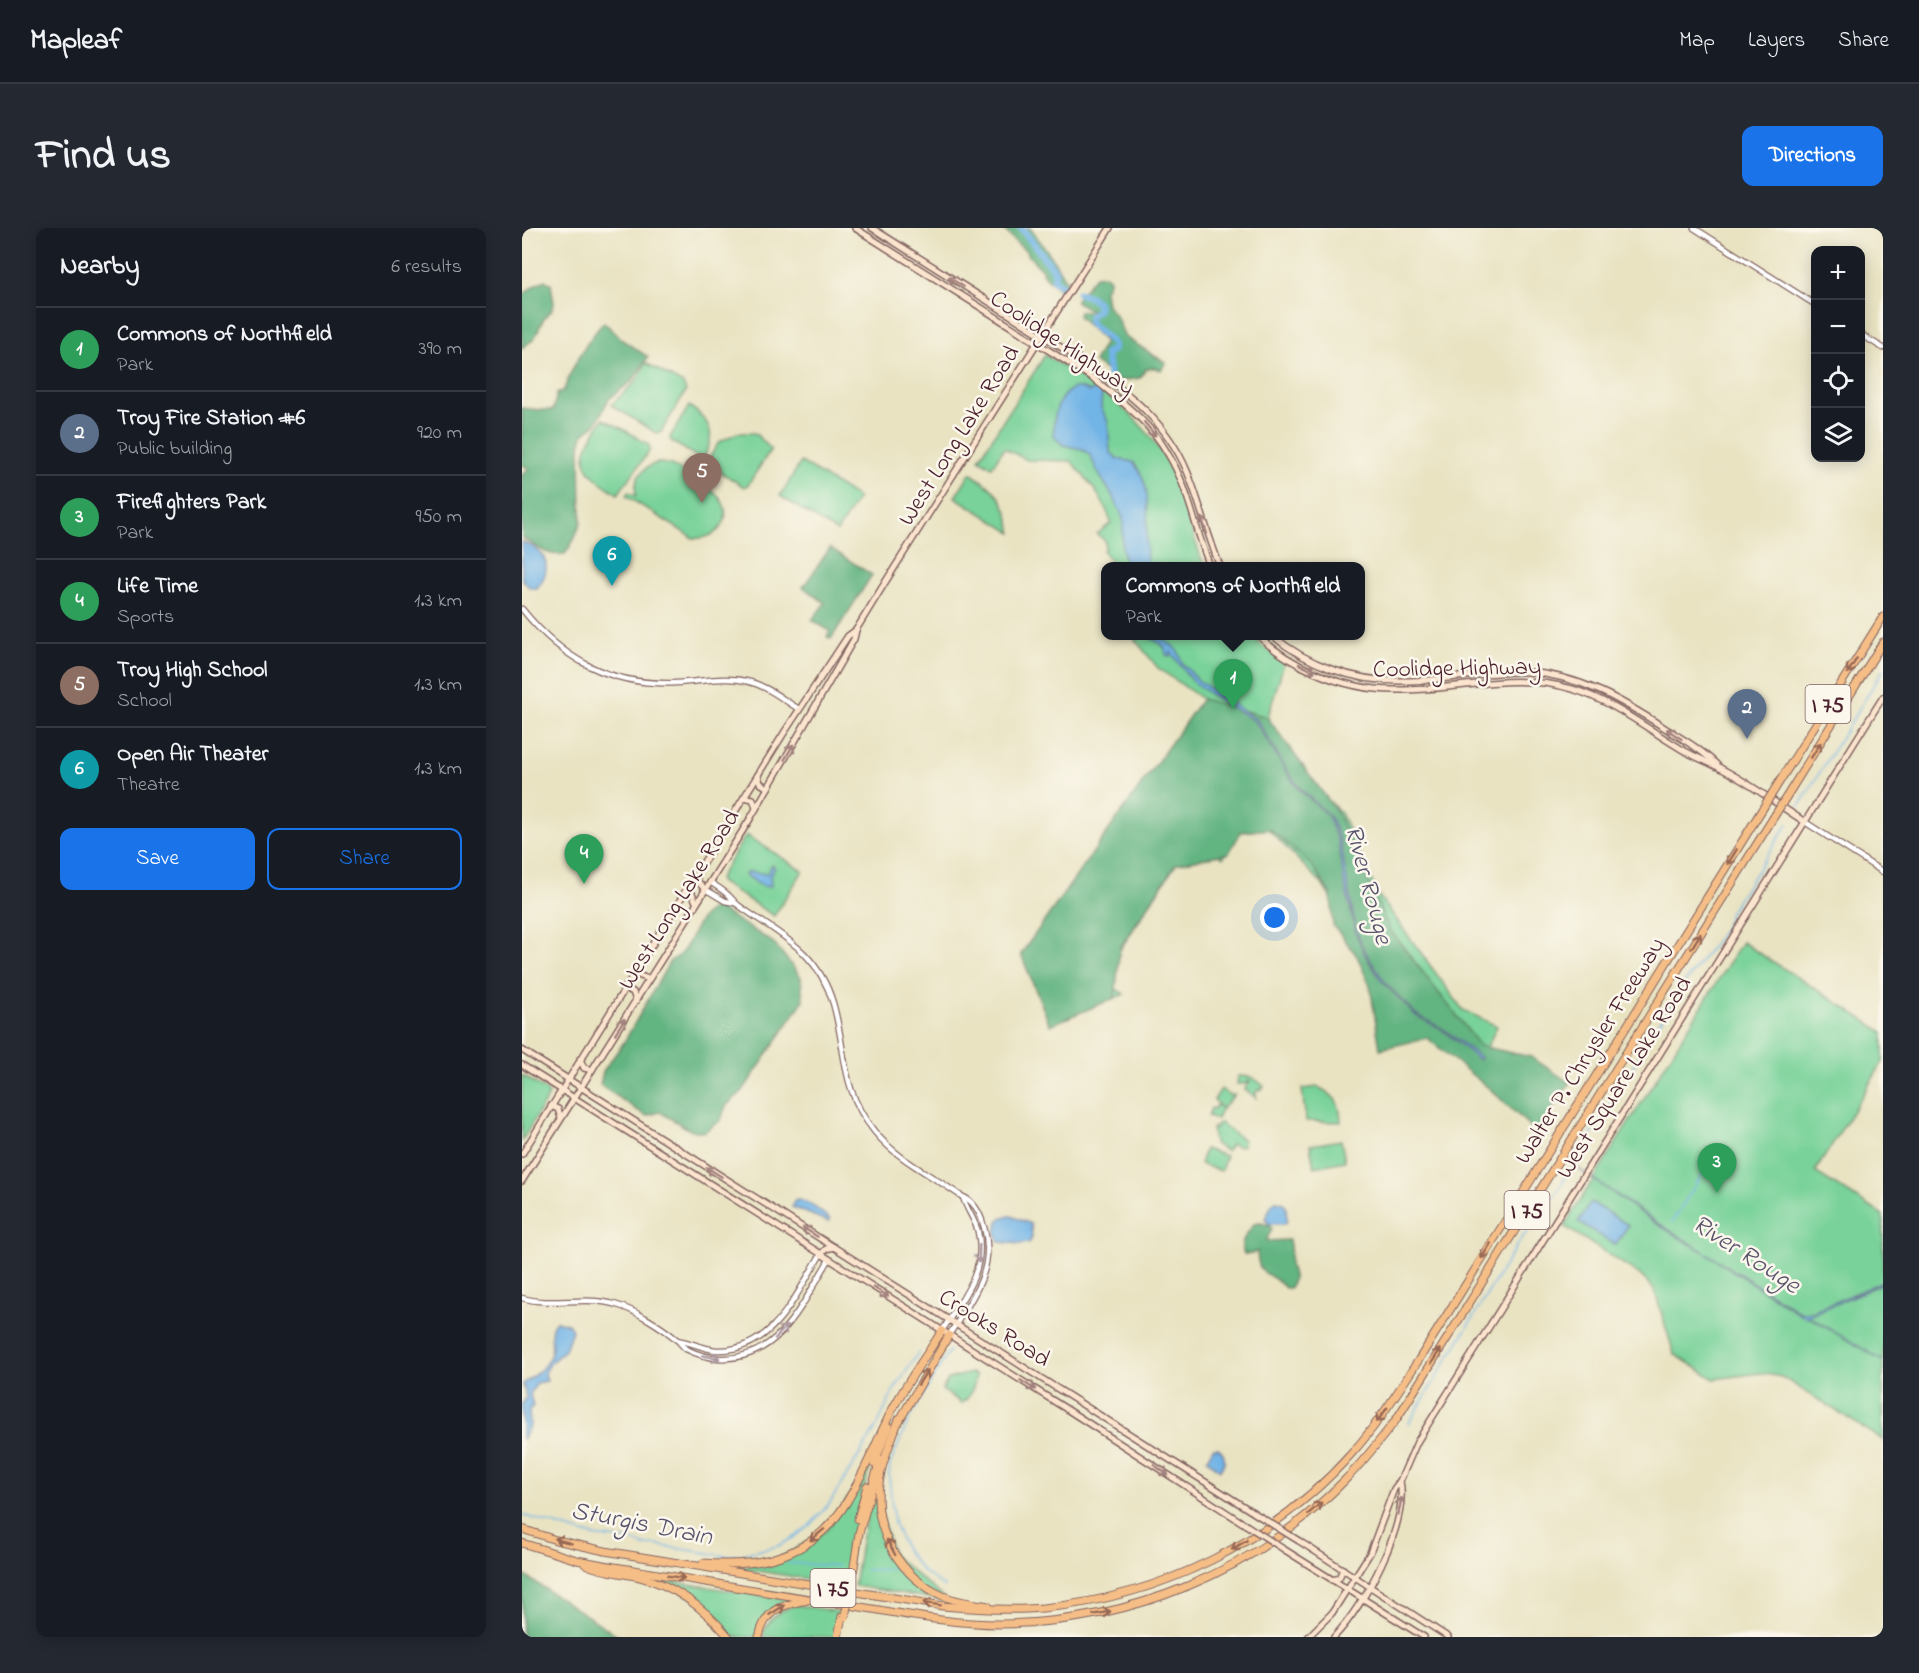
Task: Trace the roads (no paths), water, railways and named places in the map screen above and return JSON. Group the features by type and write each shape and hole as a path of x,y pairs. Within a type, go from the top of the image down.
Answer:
{"highway":[{"name":"Walter P. Chrysler Freeway","path":"522,1528 604,1551 944,1606 1011,1610 1061,1606 1106,1598 1173,1578 1209,1563 1265,1529 1305,1499 1340,1467 1369,1433 1398,1392 1883,617"},
{"name":"Walter P. Chrysler Freeway","path":"522,1543 577,1560 810,1599 964,1622 1031,1623 1087,1616 1143,1603 1209,1577 1278,1537 1345,1480 1396,1420 1883,642"},
{"path":"655,1559 747,1564 782,1556 808,1542 829,1525 847,1502 901,1394 942,1331"},
{"path":"840,1637 850,1579 872,1483 899,1419 949,1335"},
{"path":"850,1579 862,1499 901,1394"},
{"path":"899,1419 883,1466 878,1493 882,1528 895,1555 915,1578 941,1594 962,1601 1011,1610"},
{"path":"577,1560 595,1568 642,1578 673,1589 706,1612 729,1637"},
{"path":"759,1637 765,1620 774,1610 810,1599"}],"main road":[{"name":"Coolidge Highway","path":"855,228 1119,398 1145,423 1168,453 1179,477 1208,562"},
{"name":"Coolidge Highway","path":"872,228 1090,366 1123,389 1146,410 1171,441 1187,472 1218,562"},
{"name":"West Long Lake Road","path":"522,1181 756,808 854,639 856,630 1110,228"},
{"path":"985,310 990,310 994,305"},
{"path":"995,317 999,313 1006,313"},
{"path":"1083,373 1088,372 1090,366"},
{"path":"1094,380 1096,374 1101,374"},
{"name":"West Long Lake Road","path":"522,1154 758,773 848,636 856,630"},
{"name":"Coolidge Highway","path":"1264,640 1282,654 1310,670 1336,681 1371,688 1408,690 1521,681 1570,688 1606,702 1684,750 1720,768 1805,822"},
{"name":"Coolidge Highway","path":"1278,640 1322,666 1371,680 1412,681 1511,672 1543,674 1575,680 1620,700 1688,742 1720,768"},
{"path":"831,662 835,663 837,668"},
{"name":"West Square Lake Road","path":"1309,1636 1329,1617 1373,1546 1394,1489 1401,1481 1417,1442 1883,697"},
{"path":"758,773 759,781 768,788"},
{"path":"744,797 753,799 756,808"},
{"path":"696,873 698,882 705,889"},
{"path":"685,891 694,894 696,904"},
{"path":"637,967 640,976 649,979"},
{"path":"624,988 633,992 636,1001"},
{"name":"Crooks Road","path":"522,1050 1299,1541 1445,1636"},
{"path":"580,1059 584,1068 592,1070"},
{"name":"Crooks Road","path":"522,1065 1424,1637"},
{"path":"542,1078 549,1076 552,1069"},
{"path":"591,1109 594,1101 600,1100"},
{"path":"551,1107 560,1110 561,1119"},
{"path":"728,1196 736,1192 738,1187"},
{"path":"754,1212 757,1206 764,1203"},
{"path":"821,1254 824,1250 834,1247"},
{"path":"906,1308 913,1305 916,1299"},
{"path":"1048,1398 1054,1396 1059,1389"},
{"path":"1068,1410 1071,1403 1078,1401"},
{"path":"1112,1438 1119,1436 1122,1429"},
{"path":"1139,1455 1142,1448 1149,1446"},
{"name":"West Square Lake Road","path":"1334,1637 1346,1623 1385,1559 1395,1531 1402,1491 1401,1481"},
{"path":"1383,1522 1392,1525 1395,1531"},
{"path":"1332,1580 1339,1578 1343,1569"},
{"path":"1377,1608 1379,1602 1387,1599"}],"street":[{"path":"1694,228 1811,302"},
{"path":"1865,337 1883,348"},
{"path":"522,609 542,633 561,650 599,671 647,683 730,679 747,681 765,688 799,709"},
{"name":"Coolidge Highway","path":"1805,822 1883,872"},
{"path":"710,882 735,903 790,940 809,957 819,972 833,1003 849,1085 862,1114 874,1132 896,1153 971,1201 981,1217 987,1240 986,1270 979,1287 949,1335"},
{"path":"705,889 725,901 735,903"},
{"path":"942,1331 972,1283 978,1266 979,1238 974,1220 963,1197"},
{"path":"974,1220 981,1217"},
{"path":"677,1340 715,1350 743,1347 761,1337 773,1327 821,1254"},
{"path":"522,1298 536,1301 588,1300 614,1304 630,1310 677,1340 688,1350 709,1357 744,1356 760,1350 784,1331 829,1260"},
{"path":"799,1289 806,1298"},
{"path":"793,1298 798,1300 800,1306"}],"water":[{"path":"1074,388 1090,392 1097,388 1102,391 1101,407 1108,422 1110,452 1118,459 1133,462 1141,474 1148,512 1147,562 1124,562 1122,547 1123,518 1114,498 1089,454 1081,449 1063,445 1054,436 1056,409 1068,392"},
{"path":"522,542 537,550 545,560 545,573 537,588 530,588 522,579"},
{"path":"1154,640 1164,640 1173,646 1183,664 1199,681 1257,720 1289,774 1331,818 1340,842 1355,925 1362,946 1372,963 1387,985 1417,1015 1443,1029 1480,1057 1479,1060 1440,1028 1416,1016 1381,980 1364,953 1356,933 1344,882 1338,842 1328,816 1299,789 1288,774 1255,721 1211,695 1191,680 1171,652 1170,656 1166,655 1160,643"},
{"path":"772,865 775,868 770,876 771,886 760,885 745,875 748,872 767,874"},
{"path":"1570,1163 1658,1223 1802,1313 1812,1312 1883,1281 1883,1283 1808,1316 1883,1361 1809,1317 1803,1316 1657,1224"},
{"path":"794,1201 815,1207 830,1219 829,1222 792,1207"},
{"path":"1276,1201 1286,1206 1287,1221 1285,1224 1269,1224 1265,1219 1272,1204"},
{"path":"1591,1202 1628,1225 1616,1245 1578,1222"},
{"path":"1011,1216 1031,1224 1032,1238 1029,1243 999,1242 996,1234 998,1221 1003,1217"},
{"path":"556,1321 568,1324 572,1330 565,1350 551,1362 545,1373 547,1381 537,1383 530,1394 533,1406 529,1410 530,1425 522,1440 522,1404 526,1398 523,1384 540,1370 549,1358 552,1349 551,1332"},
{"path":"1213,1448 1218,1448 1224,1455 1220,1470 1207,1459"}],"waterway":[{"name":"River Rouge","path":"1021,228 1055,271 1054,281 1064,287"},
{"name":"River Rouge","path":"1079,293 1098,303 1098,310 1091,315 1089,321 1114,346 1113,350 1106,353 1109,374"},
{"path":"1799,806 1883,670"},
{"path":"1630,1071 1680,989 1724,930 1730,912 1788,824"},
{"path":"1409,1423 1517,1245 1555,1195 1616,1094"},
{"path":"1672,1222 1708,1165"},
{"path":"945,1587 922,1571 905,1549 894,1523 889,1477 890,1464 910,1417 949,1351"},
{"path":"747,1553 778,1546 796,1536 809,1526 829,1504 876,1428 894,1390 919,1352"},
{"name":"Sturgis Drain","path":"522,1515 593,1536 633,1541 645,1546 656,1545 726,1556 746,1554"},
{"name":"Sturgis Drain","path":"788,1563 838,1566"},
{"name":"Sturgis Drain","path":"865,1570 896,1569"}],"place":[{"name":"Troy High School","path":"702,503"},
{"name":"Open Air Theater","path":"612,586"},
{"name":"Commons of Northfield","path":"1233,709"},
{"name":"Troy Fire Station #6","path":"1747,739"},
{"name":"Life Time","path":"584,884"},
{"name":"Firefighters Park","path":"1717,1193"}]}
